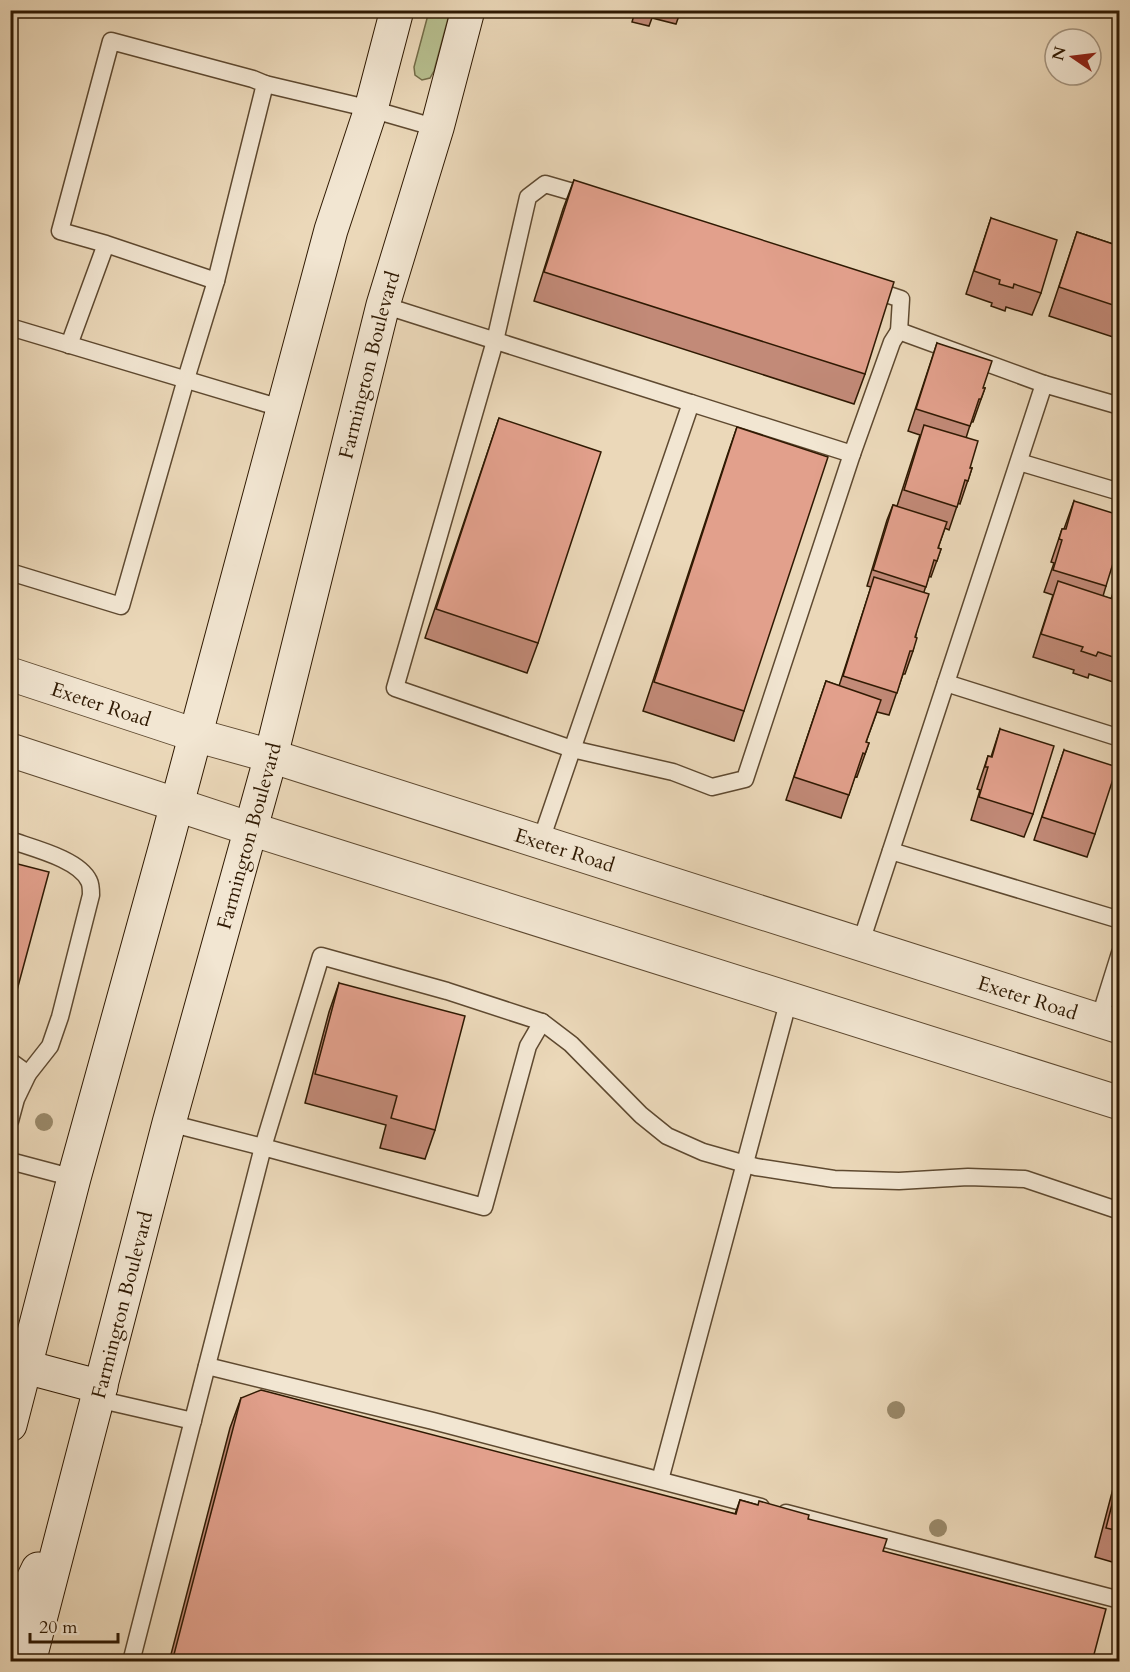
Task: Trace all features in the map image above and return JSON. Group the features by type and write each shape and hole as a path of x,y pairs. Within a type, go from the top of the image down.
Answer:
{"main road":[{"path":"10,1425 18,1365 74,1178 331,230 371,109 397,10"},
{"name":"Farmington Boulevard","path":"29,1662 169,1123 271,756 383,305 437,128 468,10"},
{"name":"Exeter Road","path":"10,674 195,735 271,756 1109,1023"},
{"path":"10,750 251,829 1119,1103"},
{"path":"18,1365 99,1393"},
{"path":"10,1627 73,1496"}],"lane":[{"path":"216,281 60,231 111,41 265,84 371,109 437,128"},
{"path":"10,572 121,606 216,281 265,84"},
{"path":"602,201 545,184 528,197 495,340 396,688 572,749 673,772 712,787 745,779 852,454 892,342 899,332 901,299 857,284"},
{"path":"69,345 106,244"},
{"path":"383,305 852,454"},
{"path":"10,327 284,409"},
{"path":"899,332 1044,384 1119,406"},
{"path":"860,945 1044,384"},
{"path":"540,843 690,403"},
{"path":"1019,462 1119,492"},
{"path":"946,683 1119,738"},
{"path":"10,840 55,856 81,869 90,882 92,895 60,1017 50,1046 28,1074 16,1099 10,1121"},
{"path":"891,851 1119,920"},
{"path":"1109,1023 1119,953"},
{"path":"131,1662 263,1147 321,956 447,991 542,1022 571,1044 628,1104 667,1136 703,1152 744,1163 834,1179 899,1181 968,1177 1024,1179 1119,1211"},
{"path":"660,1480 789,999"},
{"path":"169,1123 484,1207 528,1046 542,1022"},
{"path":"10,1061 28,1074"},
{"path":"10,1161 74,1178"},
{"path":"207,1366 413,1416 1119,1600"},
{"path":"99,1393 193,1421"}],"green space":[{"path":"429,11 450,11 434,71 430,78 422,80 415,75 414,67"}],"building":[{"path":"574,180 894,282 865,374 544,272"},
{"path":"991,218 1057,240 1041,293 1014,284 1013,288 999,284 1000,280 974,271"},
{"path":"1077,232 1119,246 1119,307 1059,287"},
{"path":"937,343 992,361 983,388 985,388 970,426 916,409"},
{"path":"499,418 601,452 538,643 436,609"},
{"path":"924,425 978,441 968,481 965,480 957,507 904,490"},
{"path":"737,427 828,457 744,711 654,682"},
{"path":"1074,501 1119,515 1119,544 1106,586 1053,570 1062,540 1059,539 1062,529 1066,529"},
{"path":"893,505 947,522 938,548 941,549 937,561 934,560 926,587 873,570"},
{"path":"1119,576 1119,590 1115,589"},
{"path":"874,577 929,594 915,637 917,638 913,651 910,651 897,693 843,676"},
{"path":"1058,581 1119,601 1119,659 1098,652 1096,656 1081,651 1083,647 1041,634"},
{"path":"826,681 881,700 866,742 869,743 865,754 863,753 849,795 794,777"},
{"path":"1000,729 1054,746 1033,814 979,797 988,767 985,767 988,756 992,757"},
{"path":"1064,750 1117,767 1095,834 1042,817"},
{"path":"10,862 49,872 10,1016"},
{"path":"339,983 465,1016 435,1130 391,1118 397,1096 315,1074"},
{"path":"261,1390 736,1514 740,1500 758,1505 759,1501 809,1515 808,1519 887,1539 883,1551 1106,1609 1092,1662 172,1662 241,1398"},
{"path":"1119,1477 1119,1531 1106,1528"}]}
